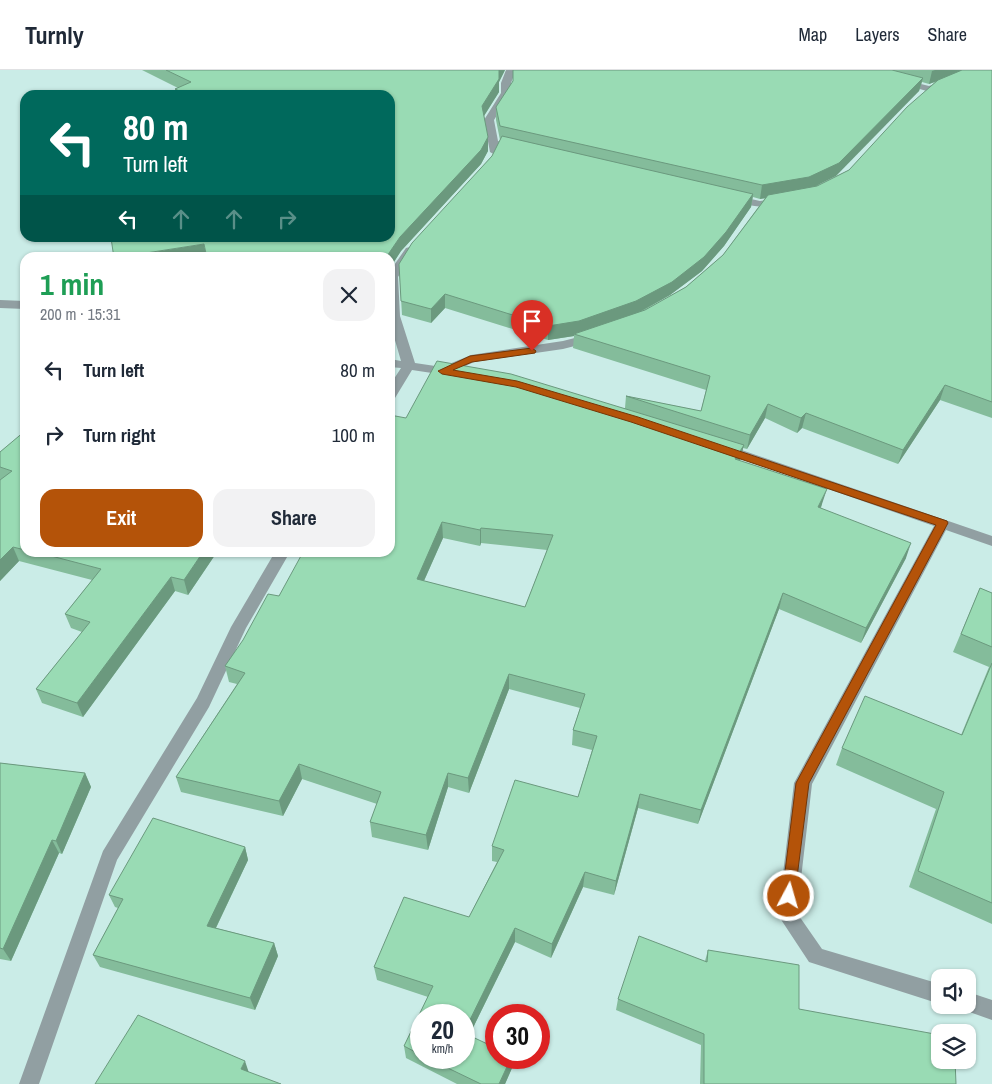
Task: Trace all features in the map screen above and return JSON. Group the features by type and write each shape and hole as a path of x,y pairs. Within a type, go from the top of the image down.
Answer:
{"street":[{"path":"491,159 495,151 489,120 506,93 506,82 512,70"},
{"path":"917,100 930,89 980,70"},
{"path":"895,80 930,89"},
{"path":"493,143 531,151"},
{"path":"722,195 760,204 795,199"},
{"path":"750,219 760,204"},
{"path":"395,272 406,254 417,243"},
{"path":"0,304 20,304"},
{"path":"395,319 409,365 395,387"},
{"path":"442,371 470,359 563,345 603,334"},
{"path":"395,364 470,376"},
{"path":"714,445 992,541"},
{"path":"931,991 816,956 787,915 803,783 943,523"},
{"path":"29,1084 109,857 203,702 239,627 280,557"},
{"path":"976,1005 992,1010"}],"building":[{"path":"166,70 499,70 499,79 482,106 488,137 481,150 400,237 390,252 206,252 204,244 153,252 113,252 112,242 395,242 395,90 175,89 191,82"},
{"path":"513,70 892,70 923,78 839,163 809,177 762,185 500,126 496,107 513,81"},
{"path":"962,70 992,70 992,402 945,385 903,450 806,413 801,418 768,404 750,435 626,396 701,411 710,376 574,334 645,310 686,287 723,255 768,195 817,186 849,170 907,107 938,80"},
{"path":"502,136 753,194 726,232 704,257 672,282 636,301 579,321 548,326 445,294 431,309 401,301 399,264 412,243 492,156"},
{"path":"437,361 511,374 744,445 735,459 827,489 818,507 911,543 866,628 783,593 701,810 640,794 616,881 585,872 552,944 515,928 475,1010 475,1004 424,1004 433,986 374,967 404,897 469,917 504,850 492,846 515,780 578,797 597,736 573,730 585,694 509,674 468,778 448,773 426,835 370,822 381,792 299,764 279,801 176,777 245,673 225,666 243,640 268,594 279,596 300,557 395,557 395,416 406,418","holes":["442,522 480,530 481,528 553,535 525,607 417,579"]},
{"path":"20,435 20,549 13,547 0,560 0,480 12,471 0,467 0,452"},
{"path":"55,557 200,557 184,580 171,577 77,703 36,689 90,622 65,614 101,569"},
{"path":"980,588 992,593 992,647 961,634"},
{"path":"992,663 992,903 918,871 944,792 842,748 865,696 962,735"},
{"path":"0,763 85,773 56,841 52,840 3,949 0,948"},
{"path":"153,818 245,847 207,926 274,943 250,998 93,955 123,899 109,895"},
{"path":"639,936 707,962 708,950 799,965 799,1009 931,1033 931,1069 955,1069 956,1084 704,1084 704,1034 618,999"},
{"path":"138,1015 245,1061 241,1069 281,1084 95,1084"},
{"path":"410,1034 410,1049 404,1046"},
{"path":"475,1038 485,1043 485,1069 506,1069 499,1084 481,1084 450,1069 475,1069"}],"route":[{"path":"532,351 470,359 442,371 517,384 635,419 786,468 943,523 882,640 803,783 789,896"}]}
